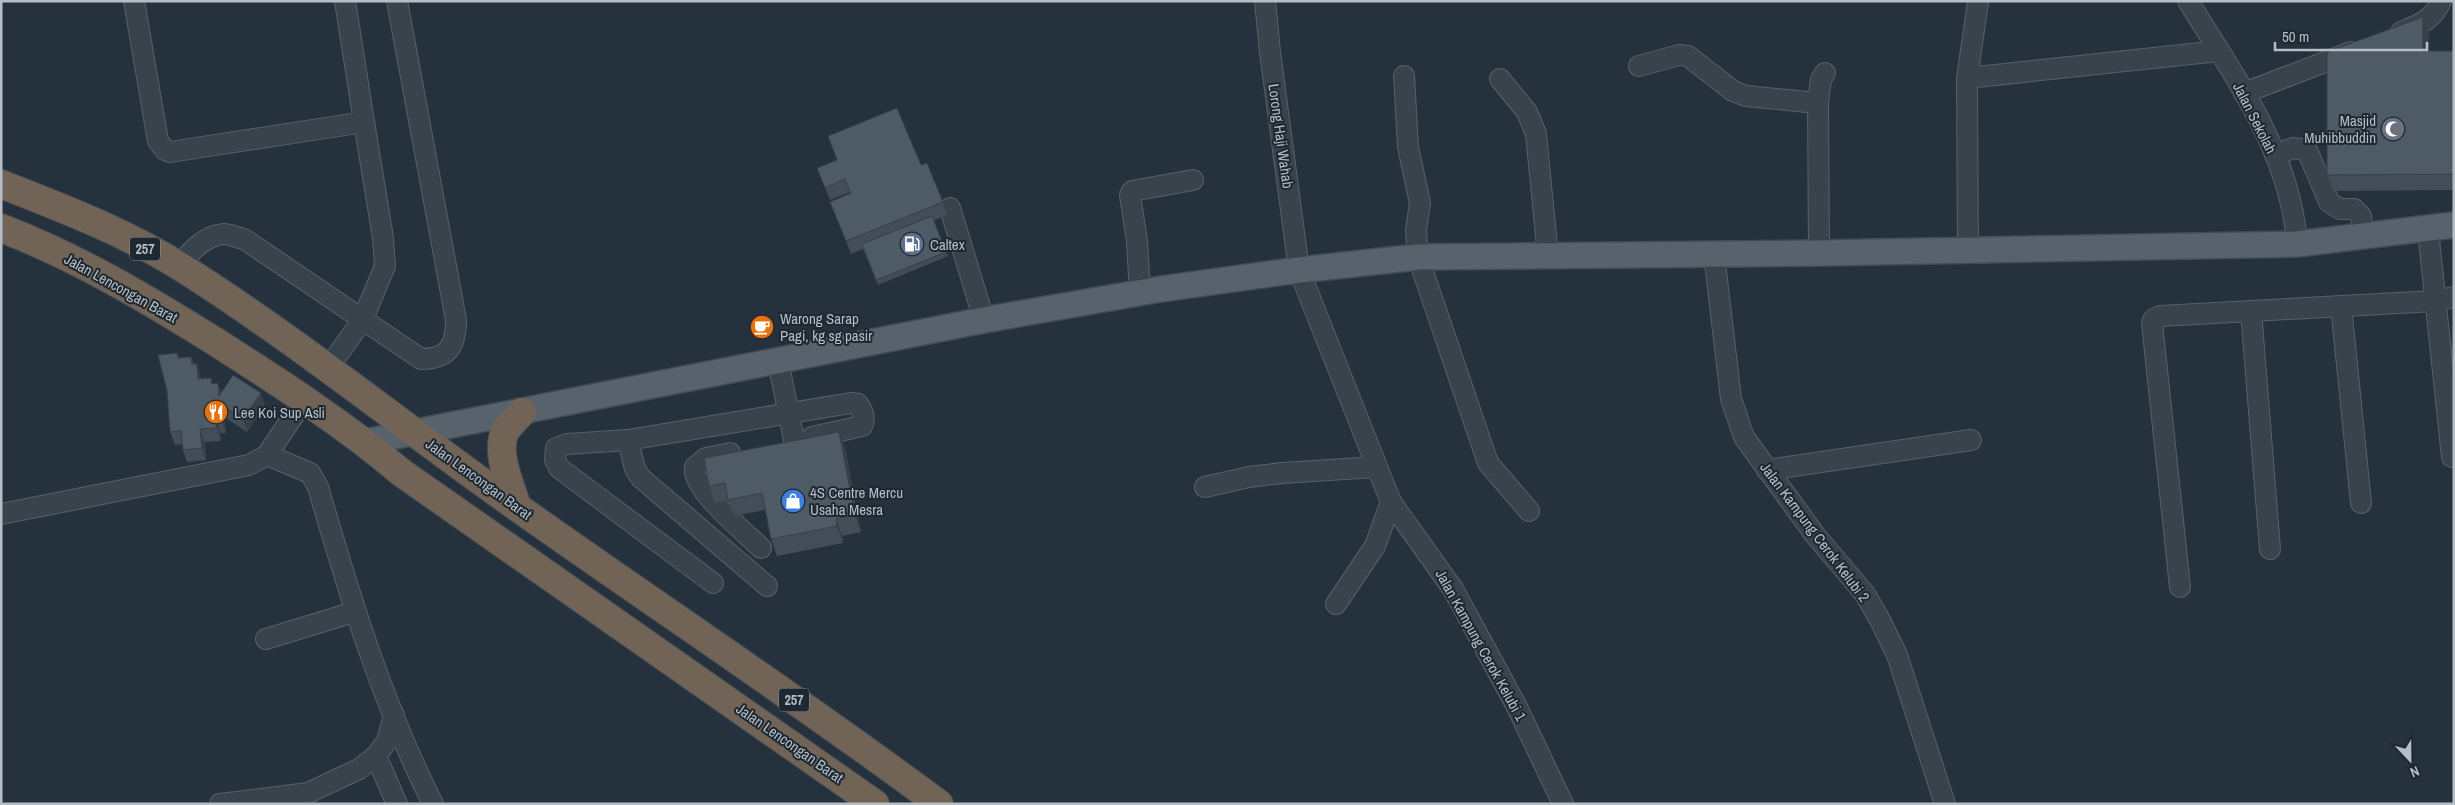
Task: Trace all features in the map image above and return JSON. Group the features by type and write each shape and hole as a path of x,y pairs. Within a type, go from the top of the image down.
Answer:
{"highway":[{"name":"Jalan Lencongan Barat","path":"1,184 82,216 179,266 329,367 517,507 665,608 939,804"},
{"name":"Jalan Lencongan Barat","path":"1,228 95,270 146,299 304,400 365,442 402,473 875,804"},
{"path":"517,507 503,458 502,446 507,429 522,412"}],"main road":[{"path":"365,442 984,320 1140,292 1299,270 1418,257 1968,251 2297,244 2428,230 2454,225"}],"street":[{"path":"134,1 158,141 164,150 176,151 364,122"},
{"path":"329,367 363,319 385,266 383,238 344,1"},
{"path":"179,266 190,252 204,240 224,234 244,239 421,359 432,359 442,355 452,347 456,333 456,320 397,1"},
{"name":"Lorong Haji Wahab","path":"1266,1 1270,52 1299,270"},
{"name":"Jalan Sekolah","path":"2188,1 2259,118 2275,155 2290,200 2297,244"},
{"path":"2244,93 2423,23 2435,15 2441,1"},
{"path":"1968,251 1967,78 1978,2"},
{"path":"1967,78 2219,51"},
{"path":"1639,66 1679,55 1688,56 1733,91 1746,96 1818,103"},
{"path":"1819,253 1818,103 1820,86 1825,73"},
{"path":"1404,76 1408,147 1420,203 1416,230 1418,257 1488,463 1529,511"},
{"path":"1500,79 1527,112 1535,128 1548,256"},
{"path":"2275,155 2293,148 2306,150 2329,202 2340,209 2354,208 2360,213 2364,237"},
{"path":"1140,292 1138,250 1130,194 1132,191 1194,180"},
{"path":"950,208 984,320"},
{"path":"2428,230 2444,299 2452,457"},
{"name":"Jalan Kampung Cerok Kelubi 2","path":"1714,254 1732,399 1744,437 1815,535 1865,594 1880,620 1897,655 1945,804"},
{"name":"Jalan Kampung Cerok Kelubi 1","path":"1299,270 1391,502 1454,589 1516,705 1559,802"},
{"path":"2180,587 2152,324 2154,319 2160,316 2444,299"},
{"path":"2341,306 2361,503"},
{"path":"2251,311 2270,549"},
{"path":"714,583 559,468 555,460 555,450 559,446 628,440 789,413 852,403 858,404 864,420 862,426 857,429 785,442 789,413 778,361"},
{"path":"1,514 249,465 267,455 304,400"},
{"path":"628,440 635,470 641,478 767,586"},
{"path":"1767,470 1971,440"},
{"path":"750,449 706,458 698,463 694,470 706,494 761,548"},
{"path":"267,455 310,473 318,486 354,612 394,715 433,804"},
{"path":"1205,487 1249,476 1376,467"},
{"path":"1336,604 1375,546 1391,502"},
{"path":"266,639 354,612"},
{"path":"220,804 308,793 359,769 376,756 387,741 394,715"},
{"path":"376,756 397,804"}],"building":[{"name":"Masjid Muhibbuddin","path":"2423,17 2423,51 2454,51 2454,174 2327,175 2327,52"},
{"path":"897,108 921,165 927,163 943,202 846,241 830,202 851,193 845,179 825,188 817,168 837,160 828,136"},
{"path":"932,216 946,252 876,280 862,244"},
{"name":"Lee Koi Sup Asli","path":"177,353 178,358 191,357 192,364 197,364 198,379 211,378 212,384 218,383 219,396 233,375 261,393 243,419 220,404 221,420 216,420 217,428 200,429 202,448 183,450 181,431 170,432 167,391 158,355"},
{"name":"4S Centre Mercu Usaha Mesra","path":"839,432 855,515 836,519 837,526 771,539 762,493 728,500 725,483 709,486 704,458"}],"place":[{"name":"Masjid Muhibbuddin","path":"2393,129"},
{"name":"Caltex","path":"912,244"},
{"name":"Warong Sarap Pagi, kg sg pasir","path":"762,327"},
{"name":"Lee Koi Sup Asli","path":"216,412"},
{"name":"4S Centre Mercu Usaha Mesra","path":"793,501"}]}
